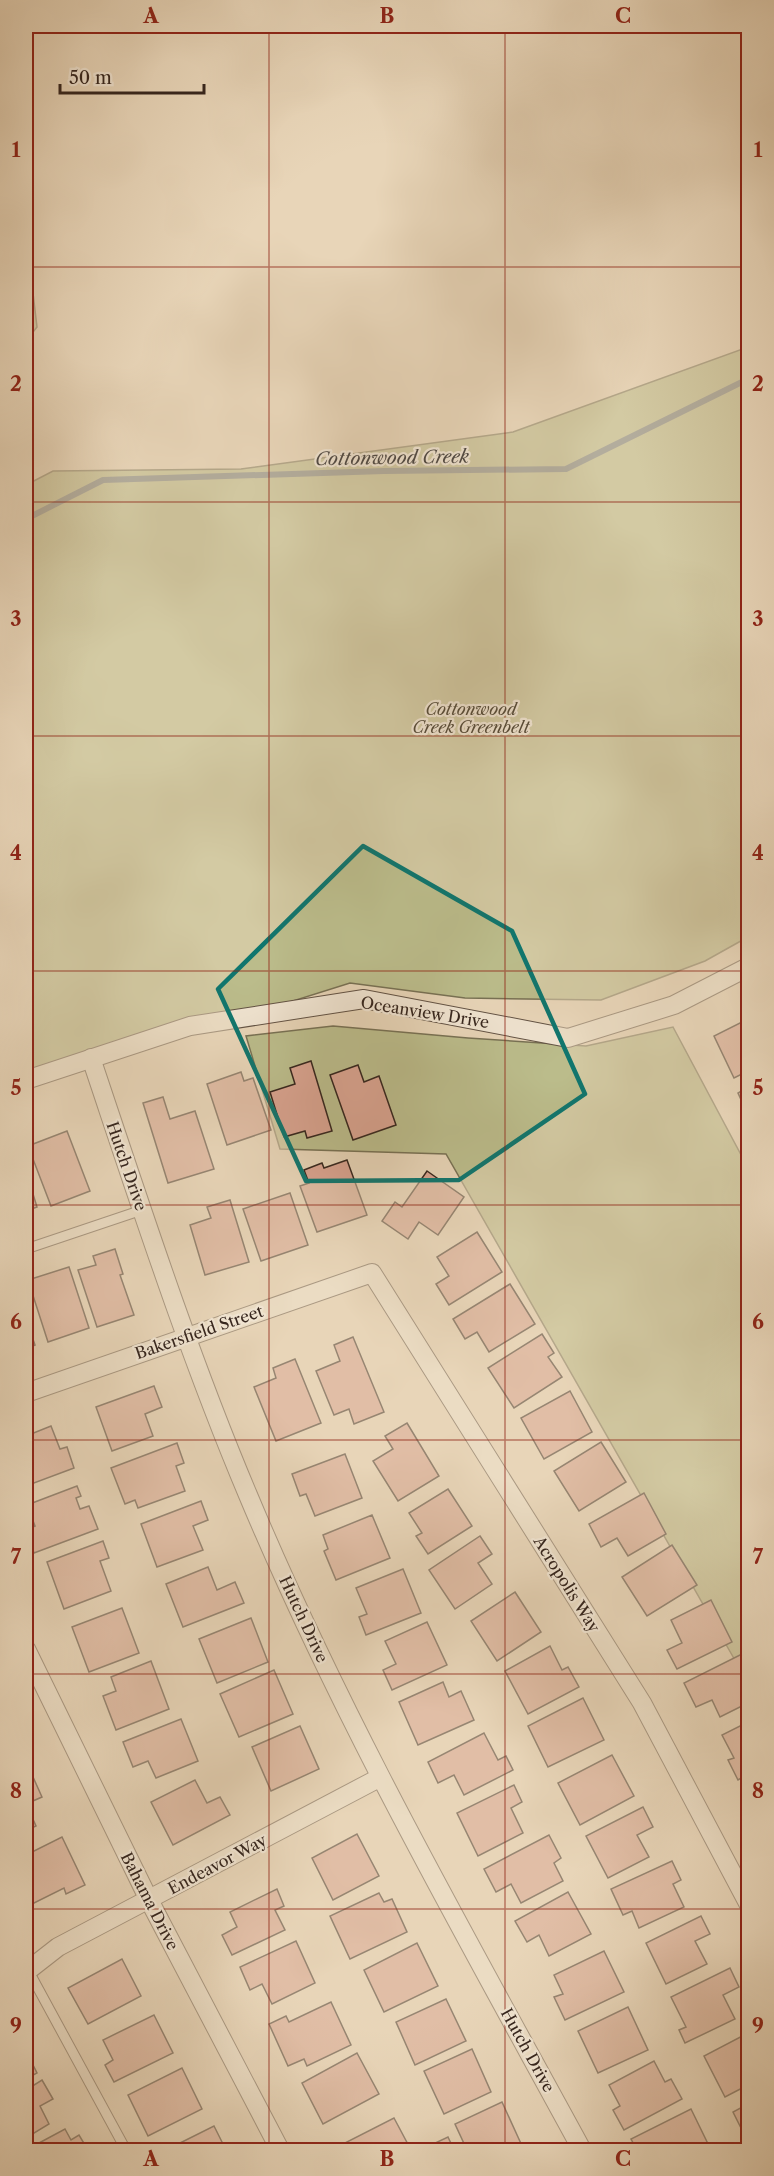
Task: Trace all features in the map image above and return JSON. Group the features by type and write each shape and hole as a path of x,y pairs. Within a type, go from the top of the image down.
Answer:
{"street":[{"name":"Oceanview Drive","path":"26,1080 190,1026 364,999 568,1038 674,1005 748,967"},
{"name":"Hutch Drive","path":"91,1058 187,1336 247,1494 306,1626 380,1778 582,2151"},
{"name":"Bakersfield Street","path":"26,1393 372,1273"},
{"name":"Acropolis Way","path":"372,1273 642,1703 748,1903"},
{"name":"Bahama Drive","path":"26,1649 149,1900 280,2151"},
{"name":"Endeavor Way","path":"26,1970 58,1947 380,1778"}],"lane":[{"path":"26,1249 142,1210"},
{"path":"26,1970 126,2151"}],"highlighted area":[{"path":"363,846 512,931 585,1094 459,1180 306,1181 218,989"}],"green space":[{"path":"26,234 37,327 26,341"},
{"name":"Cottonwood Creek Greenbelt","path":"748,347 748,937 705,961 601,1000 465,998 350,983 26,1085 26,485 53,471 241,469 513,432"},
{"path":"333,1026 586,1046 673,1027 748,1168 748,1683 446,1154 280,1149 246,1036"}],"building":[{"path":"748,1019 748,1071 734,1078 714,1036"},
{"path":"311,1061 332,1131 307,1138 305,1131 284,1137 270,1092 295,1084 290,1068"},
{"path":"358,1065 364,1082 379,1076 396,1125 353,1140 330,1075"},
{"path":"241,1072 244,1081 253,1078 271,1130 227,1145 207,1084"},
{"path":"748,1087 748,1115 738,1093"},
{"path":"163,1097 170,1119 195,1111 214,1169 168,1183 143,1103"},
{"path":"67,1131 90,1191 51,1206 28,1146"},
{"path":"347,1160 367,1215 317,1232 300,1186 309,1183 304,1170 322,1163 324,1168"},
{"path":"26,1171 37,1207 26,1211"},
{"path":"427,1171 464,1197 438,1235 419,1222 408,1239 382,1221 395,1202 402,1207"},
{"path":"290,1193 308,1245 261,1261 243,1209"},
{"path":"230,1200 249,1262 205,1275 190,1225 211,1218 207,1207"},
{"path":"477,1232 502,1272 449,1305 436,1284 449,1276 437,1257"},
{"path":"115,1249 123,1274 120,1275 134,1315 97,1327 78,1270 96,1265 93,1256"},
{"path":"69,1267 89,1328 48,1342 28,1280"},
{"path":"510,1284 535,1324 489,1352 477,1332 465,1339 453,1319"},
{"path":"26,1319 35,1345 26,1349"},
{"path":"542,1334 554,1353 548,1357 562,1377 514,1408 488,1368"},
{"path":"353,1337 384,1412 354,1424 349,1409 334,1415 316,1371 340,1361 334,1345"},
{"path":"295,1359 321,1423 276,1441 254,1387 276,1378 273,1368"},
{"path":"154,1386 162,1407 145,1414 153,1436 112,1451 96,1407"},
{"path":"570,1391 592,1432 544,1459 521,1418"},
{"path":"407,1423 439,1476 398,1501 373,1461 393,1449 385,1436"},
{"path":"51,1426 60,1449 67,1447 74,1468 26,1486 26,1436"},
{"path":"601,1442 626,1482 579,1511 554,1471"},
{"path":"177,1443 184,1463 176,1466 185,1491 138,1508 135,1500 125,1504 111,1468"},
{"path":"345,1454 362,1498 315,1516 306,1494 300,1496 292,1474"},
{"path":"77,1486 81,1496 76,1498 80,1509 89,1506 98,1529 34,1553 26,1530 35,1526 27,1505"},
{"path":"448,1489 472,1526 428,1554 416,1536 422,1533 409,1513"},
{"path":"644,1493 666,1534 628,1556 617,1538 601,1547 589,1524"},
{"path":"201,1501 208,1520 193,1526 203,1550 157,1567 141,1524"},
{"path":"372,1515 390,1558 336,1580 324,1551 328,1549 323,1535"},
{"path":"480,1536 492,1554 478,1563 492,1584 455,1609 429,1570"},
{"path":"103,1541 109,1558 100,1561 111,1591 64,1609 47,1562"},
{"path":"672,1545 697,1585 647,1616 622,1577"},
{"path":"208,1567 217,1590 235,1582 244,1603 183,1627 166,1584"},
{"path":"403,1569 421,1613 366,1635 359,1617 367,1614 356,1588"},
{"path":"515,1592 541,1632 497,1661 471,1621"},
{"path":"711,1600 732,1642 677,1669 667,1650 682,1643 671,1620"},
{"path":"122,1608 139,1653 89,1672 72,1627"},
{"path":"251,1618 268,1662 217,1683 199,1639"},
{"path":"427,1622 447,1665 392,1690 383,1670 396,1664 385,1641"},
{"path":"550,1646 562,1670 568,1667 579,1687 528,1714 505,1671"},
{"path":"748,1651 748,1703 720,1717 712,1700 696,1707 684,1683"},
{"path":"151,1661 169,1709 116,1730 103,1696 116,1691 111,1677"},
{"path":"274,1670 293,1714 239,1737 220,1694"},
{"path":"443,1682 449,1697 461,1691 474,1720 418,1745 399,1702"},
{"path":"583,1698 604,1740 548,1767 528,1726"},
{"path":"181,1719 198,1761 156,1778 148,1761 133,1767 123,1742"},
{"path":"748,1722 748,1774 738,1780 728,1760 734,1758 722,1735"},
{"path":"300,1726 319,1769 271,1791 252,1747"},
{"path":"484,1733 498,1760 506,1756 513,1770 464,1795 454,1775 438,1783 428,1762"},
{"path":"612,1755 634,1796 580,1825 558,1783"},
{"path":"33,1777 42,1797 26,1804 26,1781"},
{"path":"195,1780 207,1803 220,1797 230,1815 173,1845 151,1802"},
{"path":"514,1785 522,1802 511,1808 523,1833 478,1856 457,1813"},
{"path":"26,1804 36,1826 26,1831"},
{"path":"643,1807 653,1827 637,1835 649,1857 608,1878 586,1836"},
{"path":"357,1834 379,1876 333,1900 312,1858"},
{"path":"549,1835 561,1858 554,1863 563,1881 521,1903 511,1884 496,1892 484,1869"},
{"path":"62,1837 85,1885 66,1894 64,1888 26,1907 26,1855"},
{"path":"672,1861 681,1880 673,1884 684,1907 639,1928 632,1911 623,1915 611,1889"},
{"path":"277,1889 284,1906 275,1910 285,1930 232,1955 222,1935 237,1927 230,1912"},
{"path":"568,1892 591,1934 549,1956 539,1935 527,1942 515,1921"},
{"path":"379,1893 384,1902 392,1899 407,1932 350,1959 330,1916"},
{"path":"701,1916 710,1934 695,1941 707,1964 666,1984 646,1943"},
{"path":"296,1941 315,1983 272,2004 262,1984 250,1990 240,1967"},
{"path":"417,1943 438,1986 384,2012 364,1970"},
{"path":"604,1951 624,1992 565,2020 554,1997 563,1994 554,1975"},
{"path":"122,1959 141,1996 88,2024 68,1988"},
{"path":"730,1968 739,1987 723,1995 735,2019 685,2043 679,2030 686,2027 671,1997"},
{"path":"446,1999 466,2041 415,2065 396,2022"},
{"path":"331,2002 351,2045 307,2066 304,2059 288,2066 269,2024 286,2016 289,2022"},
{"path":"628,2007 648,2050 598,2073 578,2031"},
{"path":"154,2015 173,2053 114,2082 105,2065 113,2060 103,2040"},
{"path":"748,2033 748,2085 725,2097 704,2056"},
{"path":"472,2049 491,2092 444,2114 424,2071"},
{"path":"26,2051 37,2073 26,2079"},
{"path":"357,2053 379,2094 323,2124 302,2083"},
{"path":"654,2061 665,2082 671,2079 682,2099 624,2130 613,2110 620,2106 609,2085"},
{"path":"182,2068 202,2109 148,2136 128,2095"},
{"path":"42,2080 53,2099 40,2106 49,2124 26,2138 26,2090"},
{"path":"502,2102 523,2148 518,2150 467,2150 455,2124"},
{"path":"748,2104 748,2142 733,2112"},
{"path":"691,2109 711,2150 637,2150 631,2139"},
{"path":"394,2118 411,2150 336,2150 335,2148"},
{"path":"214,2126 226,2150 166,2150"},
{"path":"65,2129 71,2140 79,2135 88,2150 26,2150"},
{"path":"448,2137 454,2150 436,2150 433,2144"}],"waterway":[{"name":"Cottonwood Creek","path":"26,519 103,480 384,471 566,469 748,379"}]}
